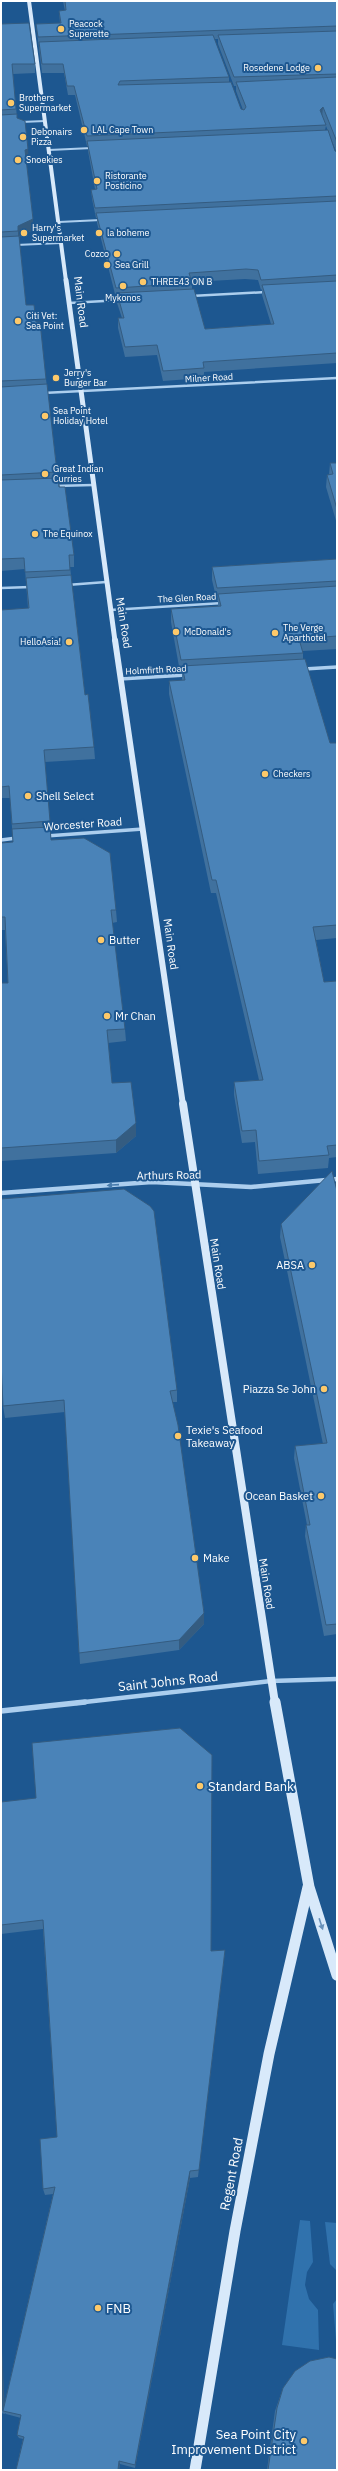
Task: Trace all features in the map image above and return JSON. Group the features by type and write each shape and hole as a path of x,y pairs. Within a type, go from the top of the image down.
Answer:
{"main road":[{"name":"Main Road","path":"29,1 110,610 194,1182 270,1681 309,1887 337,1974"},
{"name":"Regent Road","path":"195,2470 245,2177 269,2054 309,1887"}],"street":[{"path":"25,26 32,26"},
{"path":"35,48 42,48"},
{"path":"14,122 45,121"},
{"path":"49,150 99,148"},
{"path":"59,222 106,220"},
{"path":"8,245 61,243"},
{"path":"186,296 273,291"},
{"path":"69,303 126,299"},
{"name":"Milner Road","path":"38,393 337,378"},
{"path":"46,486 93,484"},
{"path":"61,585 106,582"},
{"path":"1,588 38,586"},
{"name":"The Glen Road","path":"110,610 225,603"},
{"path":"299,669 337,667"},
{"name":"Holmfirth Road","path":"120,679 187,675"},
{"name":"Worcester Road","path":"38,837 143,829"},
{"path":"1,840 24,838"},
{"name":"Arthurs Road","path":"1,1193 152,1182 194,1182 251,1187 337,1180"},
{"name":"Saint Johns Road","path":"1,1710 270,1681 337,1680"}],"shaded area":[{"path":"300,2220 310,2221 313,2262 307,2272 305,2285 309,2299 318,2310 319,2350 282,2345"},
{"path":"325,2222 337,2223 337,2271 330,2264"},
{"path":"337,2299 337,2352 333,2304"}],"building":[{"path":"65,1 337,1 337,26 38,37 36,24 61,23 59,11 66,10"},
{"path":"29,23 35,64 12,64 16,109 1,110 1,24"},
{"path":"337,31 337,74 234,77 218,35"},
{"path":"213,35 229,77 120,81 118,85 231,82 241,109 244,110 246,107 236,82 337,77 337,142 323,107 320,110 326,125 87,136 74,86 67,86 63,64 42,64 39,42"},
{"path":"17,114 17,118 25,121 28,149 25,150 33,219 18,226 18,231 1,232 1,115"},
{"path":"328,130 335,151 337,152 337,196 95,208 91,190 97,189 87,141"},
{"path":"337,201 337,275 261,280 258,270 246,269 189,273 192,283 116,288 96,213"},
{"path":"19,236 26,305 34,305 36,322 40,322 46,379 1,381 1,237"},
{"path":"337,281 337,353 203,362 204,368 163,371 157,345 125,347 118,318 124,318 117,293 194,289 205,329 274,324 262,285"},
{"path":"47,384 57,472 1,475 1,387"},
{"path":"330,463 337,463 337,509 327,475 333,474"},
{"name":"The Equinox","path":"58,478 59,487 65,487 74,555 69,555 70,570 25,572 24,558 1,559 1,480"},
{"path":"337,559 337,581 217,588 212,567"},
{"path":"71,575 85,695 88,694 94,747 44,750 50,821 12,824 9,786 1,787 1,610 29,608 26,578"},
{"path":"337,586 337,636 299,639 303,653 181,660 171,609 221,606 218,594"},
{"path":"305,659 330,743 337,743 337,925 313,927 324,982 337,981 337,1145 327,1146 329,1155 259,1161 256,1130 242,1131 234,1082 263,1080 216,880 212,880 169,681 185,680 182,666"},
{"path":"50,827 51,840 84,838 110,853 116,910 111,910 125,1029 107,1030 112,1083 131,1082 136,1123 116,1140 1,1148 1,983 8,983 5,917 1,917 1,843 13,842 12,829"},
{"path":"332,1171 337,1191 337,1624 326,1625 306,1525 310,1525 295,1446 327,1443 281,1224"},
{"path":"124,1189 150,1206 154,1211 177,1390 170,1391 178,1425 204,1613 179,1640 79,1653 64,1400 3,1406 1,1361 1,1199"},
{"path":"180,1728 212,1755 211,1951 225,1950 199,2170 190,2171 135,2465 119,2461 118,2470 16,2470 24,2437 17,2435 21,2415 3,2411 55,2187 43,2189 40,2139 57,2137 43,1920 1,1925 1,1802 36,1798 32,1743"},
{"name":"Sea Point City Improvement District","path":"329,2357 337,2359 337,2470 268,2470 277,2408 283,2388 295,2371 310,2361"},
{"path":"1,2376 2,2410 1,2410"}],"place":[{"name":"Peacock Superette","path":"61,29"},
{"name":"Rosedene Lodge","path":"318,68"},
{"name":"Brothers Supermarket","path":"11,103"},
{"name":"LAL Cape Town","path":"84,130"},
{"name":"Debonairs Pizza","path":"23,137"},
{"name":"Snoekies","path":"18,160"},
{"name":"Ristorante Posticino","path":"97,181"},
{"name":"Harry's Supermarket","path":"24,233"},
{"name":"la boheme","path":"99,233"},
{"name":"Cozco","path":"117,254"},
{"name":"Sea Grill","path":"107,265"},
{"name":"THREE43 ON B","path":"143,282"},
{"name":"Mykonos","path":"123,286"},
{"name":"Citi Vet: Sea Point","path":"18,321"},
{"name":"Jerry's Burger Bar","path":"56,378"},
{"name":"Sea Point Holiday Hotel","path":"45,416"},
{"name":"Great Indian Curries","path":"45,474"},
{"name":"The Equinox","path":"35,534"},
{"name":"McDonald's","path":"176,632"},
{"name":"The Verge Aparthotel","path":"275,633"},
{"name":"HelloAsia!","path":"69,642"},
{"name":"Checkers","path":"265,774"},
{"name":"Shell Select","path":"28,796"},
{"name":"Butter","path":"101,940"},
{"name":"Mr Chan","path":"107,1016"},
{"name":"ABSA","path":"312,1265"},
{"name":"Piazza Se John","path":"324,1389"},
{"name":"Texie's Seafood Takeaway","path":"178,1436"},
{"name":"Ocean Basket","path":"321,1496"},
{"name":"Make","path":"195,1558"},
{"name":"Standard Bank","path":"200,1786"},
{"name":"FNB","path":"98,2308"},
{"name":"Sea Point City Improvement District","path":"304,2441"}]}
